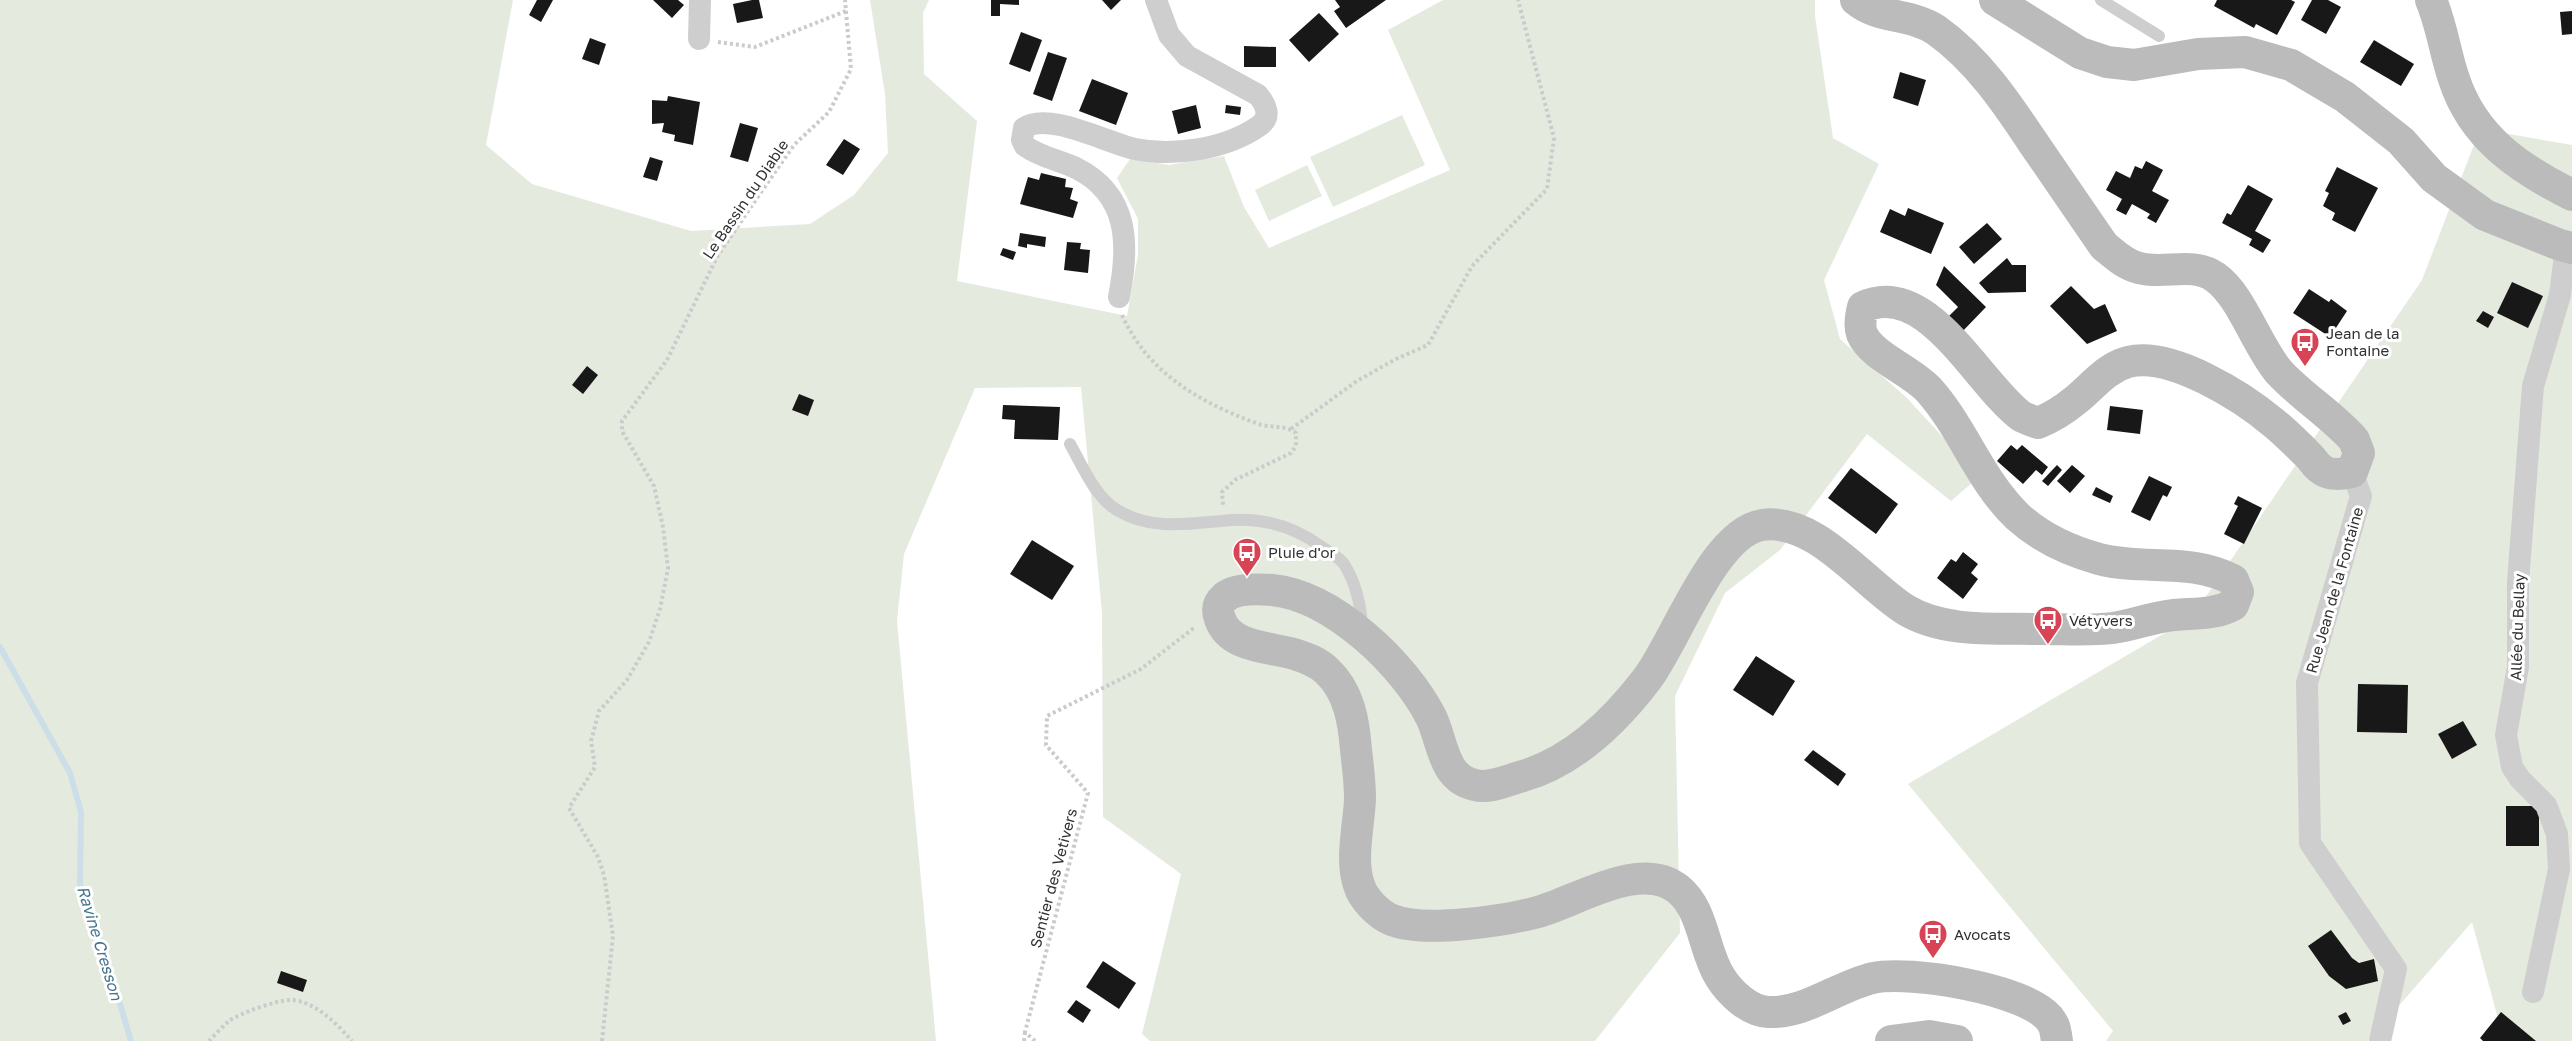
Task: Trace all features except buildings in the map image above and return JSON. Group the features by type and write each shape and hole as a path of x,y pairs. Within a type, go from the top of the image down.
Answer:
{"main road":[{"path":"1856,0 1873,10 1914,19 1935,29 1976,65 1999,93 2104,246 2122,261 2138,268 2200,270 2214,277 2229,290 2258,343 2279,371 2354,440 2359,453 2352,472 2341,474 2321,470 2275,423 2190,370 2147,359 2128,362 2108,370 2077,400 2054,416 2038,423 2022,416 1954,343 1915,308 1900,302 1886,301 1863,307 1862,334 1871,347 1928,388 1949,416 1992,484 2017,516 2054,541 2098,558 2122,563 2187,566 2215,570 2233,580 2238,592 2233,605 2221,612 2169,615 2115,628 2087,630 1979,628 1943,623 1910,613 1812,535 1788,525 1766,524 1749,528 1734,537 1704,581 1649,677 1599,733 1569,755 1540,771 1484,786 1473,785 1458,778 1449,767 1433,721 1418,695 1399,670 1348,621 1311,599 1283,591 1259,589 1228,594 1220,602 1218,609 1220,622 1227,631 1250,646 1290,653 1316,662 1332,675 1344,694 1354,722 1360,792 1356,860 1359,886 1371,905 1388,919 1414,925 1471,924 1538,912 1612,885 1639,878 1660,879 1679,890 1692,905 1720,976 1742,1001 1753,1009 1765,1012 1787,1011 1875,977 1900,975 1935,978 2026,1003 2046,1014 2055,1026 2057,1041"},
{"path":"1995,0 2080,53 2107,62 2134,65 2198,54 2245,52 2291,65 2345,97 2401,141 2434,178 2485,215 2569,247"},
{"path":"2431,0 2439,19 2454,80 2466,107 2483,131 2517,165 2572,195"},
{"path":"1891,1041 1929,1036 1957,1041"}],"street":[{"path":"699,39 700,0"},
{"path":"1119,297 1125,264 1125,236 1117,208 1101,185 1090,176 1025,146 1022,140 1024,128 1031,123 1056,124 1135,149 1172,150 1218,144 1246,135 1263,123 1267,114 1266,104 1258,95 1187,56 1169,36 1156,0"},
{"name":"Allée du Bellay","path":"2533,992 2549,926 2559,869 2557,834 2546,805 2520,779 2512,767 2506,735 2518,667 2518,582 2533,386 2560,295 2569,247"},
{"name":"Rue Jean de la Fontaine","path":"2352,472 2361,496 2307,683 2310,843 2396,969 2380,1041"}],"lane":[{"path":"2101,0 2159,36"},
{"path":"1070,444 1097,491 1116,510 1147,523 1182,526 1234,520 1273,523 1306,535 1343,562 1361,603 1363,636"}],"path":[{"name":"Le Bassin du Diable","path":"602,1041 612,952 604,875 598,857 569,808 595,767 591,741 599,711 627,680 649,642 660,609 668,568 663,527 654,486 622,431 622,421 667,360 717,257 794,145 829,112 851,69 845,0"},
{"path":"1291,429 1357,381 1396,359 1428,345 1472,266 1547,189 1554,138 1518,0"},
{"path":"699,39 755,47 846,10"},
{"path":"1119,297 1119,307 1132,337 1173,381 1217,408 1260,425 1291,429 1296,433 1296,446 1291,453 1235,480 1222,492 1222,505 1234,520"},
{"name":"Sentier des Vetivers","path":"1025,1032 1088,794 1046,745 1047,716 1141,669 1218,609"},
{"path":"209,1041 230,1021 261,1007 291,1000 334,1020 352,1041"},
{"path":"1024,1041 1025,1032"},
{"path":"1025,1032 1035,1041"}],"shaded area":[{"path":"0,0 513,0 486,145 532,184 691,231 810,224 854,195 888,153 885,94 870,0 929,0 923,13 924,74 977,121 957,281 1127,316 1138,255 1138,219 1117,178 1130,159 1169,165 1224,156 1244,207 1269,248 1450,170 1388,30 1443,0 1815,0 1815,16 1833,138 1879,164 1824,280 1840,339 1907,398 1963,459 1973,482 1951,501 1867,434 1780,550 1725,593 1675,696 1680,933 1595,1041 1150,1041 1142,1034 1181,874 1103,817 1102,613 1081,387 975,388 904,554 897,621 936,1041 0,1041"},
{"path":"1402,115 1425,165 1333,207 1310,157"},
{"path":"2480,129 2572,145 2572,1041 2504,1041 2472,922 2368,1041 2106,1041 2113,1031 1908,784 2192,617 2422,280"},
{"path":"1307,165 1322,196 1269,221 1255,190"}],"waterway":[{"name":"Ravine Cresson","path":"0,647 70,773 81,812 80,886 107,960 131,1041"}],"place":[{"name":"Jean de la Fontaine","path":"2305,368"},
{"name":"Pluie d'or","path":"1247,578"},
{"name":"Vétyvers","path":"2048,646"},
{"name":"Avocats","path":"1933,960"}]}
